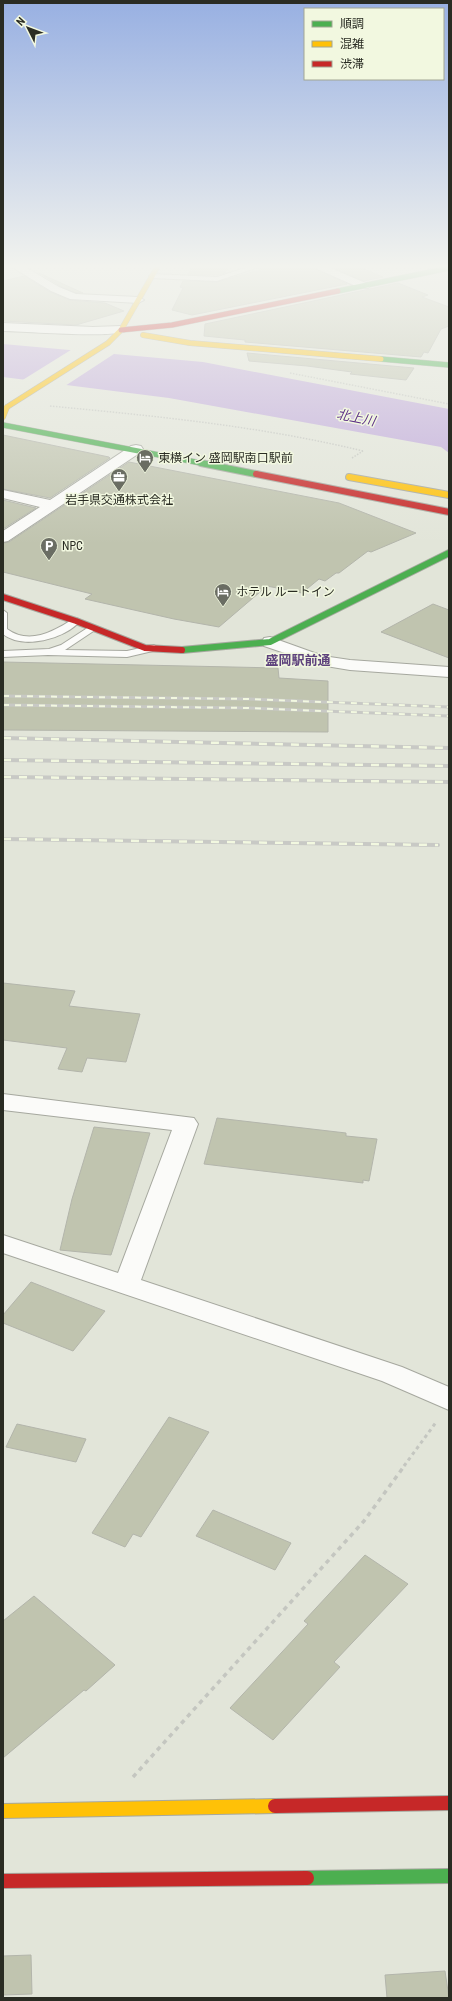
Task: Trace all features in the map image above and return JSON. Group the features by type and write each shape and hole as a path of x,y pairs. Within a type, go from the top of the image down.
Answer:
{"street":[{"path":"56,425 3,417 5,407 85,357"},
{"path":"367,357 449,364"},
{"path":"3,425 449,512"},
{"path":"3,538 136,450"},
{"path":"341,475 449,495"},
{"path":"3,494 53,505"},
{"path":"3,597 76,621 145,648 190,651 270,642 449,554"},
{"path":"270,642 320,660 350,666 449,672"},
{"path":"3,1102 186,1124 126,1284"},
{"path":"3,1244 392,1374 444,1408"},
{"path":"3,1811 449,1803"},
{"path":"3,1881 449,1876"}],"lane":[{"path":"3,613 3,630 9,635 26,640"},
{"path":"3,639 26,640 49,636 76,621"},
{"path":"48,652 64,647 92,628"},
{"path":"3,653 48,652 128,654 155,648"}],"path":[{"path":"287,372 449,404"},
{"path":"47,406 193,420 297,437 363,451"},
{"path":"129,1782 364,1520 444,1408"}],"water":[{"name":"北上川","path":"3,357 152,357 203,362 449,409 449,453 441,447 169,398 3,377"}],"pier":[{"path":"59,357 109,357 65,386 21,381"}],"building":[{"path":"248,357 296,357 414,368 406,380 350,374 352,372 307,366 249,361"},
{"path":"3,435 110,458 50,498 3,489"},
{"path":"129,462 339,503 416,533 371,552 368,551 339,573 336,573 325,581 319,579 302,593 267,586 219,627 174,619 85,599 92,594 3,572 3,543 9,542"},
{"path":"3,500 36,508 3,529"},
{"path":"433,604 449,610 449,658 381,632"},
{"path":"3,662 278,668 279,678 328,681 328,732 3,730"},
{"path":"3,983 75,991 69,1006 140,1014 126,1062 87,1058 82,1072 58,1069 67,1048 3,1040"},
{"path":"217,1118 346,1133 346,1136 377,1139 369,1181 363,1180 363,1183 204,1164"},
{"path":"94,1127 150,1133 111,1255 60,1250 72,1199"},
{"path":"31,1282 105,1311 73,1351 3,1323 3,1315"},
{"path":"169,1417 209,1432 141,1537 133,1534 125,1547 92,1533"},
{"path":"17,1424 86,1439 76,1462 6,1447"},
{"path":"213,1510 291,1543 275,1570 196,1536"},
{"path":"365,1555 408,1584 334,1662 340,1667 273,1740 230,1708 308,1624 304,1621"},
{"path":"34,1596 115,1665 86,1691 84,1690 3,1758 3,1621"},
{"path":"31,1955 32,1994 3,1995 3,1956"},
{"path":"445,1971 449,1998 387,1998 385,1975"}],"railway":[{"path":"3,696 249,699 449,707"},
{"path":"3,705 248,708 449,716"},
{"path":"3,738 449,748"},
{"path":"3,760 449,766"},
{"path":"3,777 449,782"},
{"path":"3,839 438,845"}],"traffic: fast":[{"path":"381,359 449,365"},
{"path":"3,425 256,474"},
{"path":"182,650 270,642 449,553"},
{"path":"307,1878 449,1876"}],"traffic: slow":[{"path":"7,407 85,357"},
{"path":"362,357 381,359"},
{"path":"3,417 7,407"},
{"path":"349,477 449,495"},
{"path":"3,1811 275,1806"}],"traffic: jam":[{"path":"256,474 449,512"},
{"path":"3,597 76,621 145,648 182,650"},
{"path":"275,1806 449,1803"},
{"path":"3,1881 307,1878"}],"place":[{"name":"東横イン 盛岡駅南口駅前","path":"145,473"},
{"name":"岩手県交通株式会社","path":"119,492"},
{"name":"NPC","path":"49,561"},
{"name":"ホテル ルートイン","path":"223,607"}],"district":[{"name":"盛岡駅前通","path":"298,660"}]}
